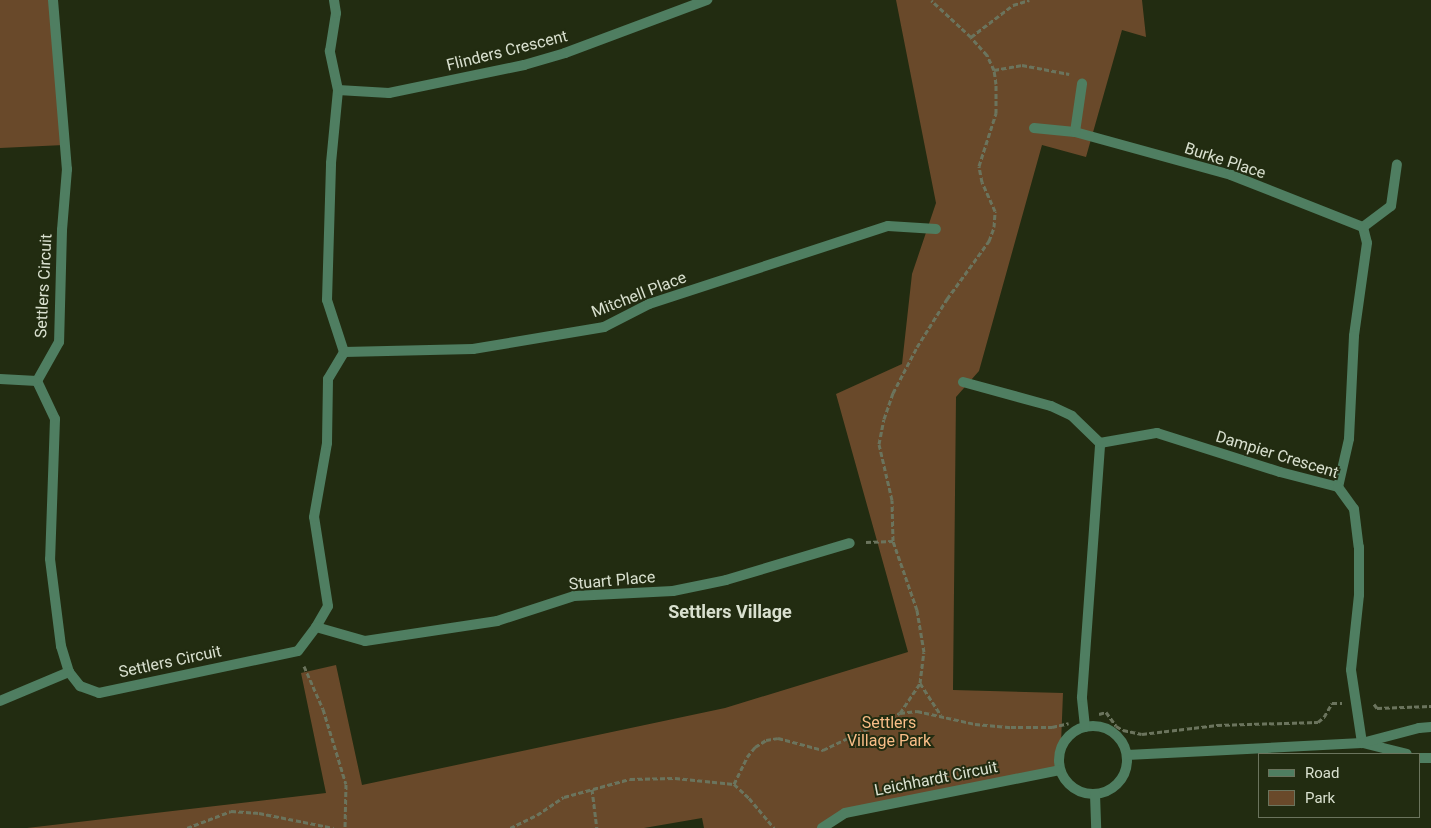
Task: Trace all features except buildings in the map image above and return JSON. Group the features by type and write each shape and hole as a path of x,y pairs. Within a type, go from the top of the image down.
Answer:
{"street":[{"name":"Settlers Circuit","path":"38,381 59,342 62,230 67,169 52,0"},
{"path":"298,650 316,627 328,606 314,517 327,442 328,379 344,352 327,300 331,163 338,90 330,51 336,13 334,0"},
{"name":"Flinders Crescent","path":"338,90 389,93 524,65 565,53 706,0"},
{"path":"1075,132 1082,84"},
{"name":"Burke Place","path":"1034,128 1075,132 1231,175 1363,227"},
{"path":"1338,487 1349,440 1354,336 1360,305 1367,243 1363,227 1391,206 1396,164"},
{"name":"Mitchell Place","path":"344,352 473,349 604,327 649,304 888,226 936,229"},
{"path":"0,379 38,381 55,419 50,559 61,646 69,672 0,701"},
{"path":"963,382 1051,406 1072,416 1100,442 1082,697 1085,727"},
{"name":"Dampier Crescent","path":"1100,442 1157,433 1280,472 1338,487 1354,509 1358,547 1359,595 1351,670 1362,743"},
{"name":"Stuart Place","path":"316,627 365,641 497,621 574,596 673,591 726,580 850,543"},
{"name":"Settlers Circuit","path":"69,672 80,686 99,693 298,650"},
{"path":"1085,727 1107,729 1119,738 1127,755 1123,776 1112,789 1095,794 1085,794 1074,789 1064,779 1060,770 1059,755 1063,744 1072,734 1085,727"},
{"path":"1127,755 1362,743 1419,728 1431,727"},
{"path":"1362,743 1403,753"},
{"name":"Leichhardt Circuit","path":"822,828 845,813 1060,770"},
{"path":"1095,794 1096,828"}],"path":[{"path":"900,713 920,683 924,652 917,610 893,541 892,500 879,444 884,419 893,393 916,346 989,241 994,228 995,211 982,182 979,166 996,113 994,70 987,55 971,37 931,0"},
{"path":"971,37 1013,6 1028,0"},
{"path":"994,70 1022,65 1076,75 1082,84"},
{"path":"850,543 893,541"},
{"path":"298,650 323,709 346,784 344,828"},
{"path":"920,683 941,716"},
{"path":"510,828 537,815 564,797 630,779 675,778 734,784 749,798 774,828"},
{"path":"592,789 597,828"},
{"path":"187,828 231,811 259,813 334,828"}],"green space":[{"path":"0,0 53,0 64,145 0,148"},
{"name":"Settlers Village Park","path":"896,0 1142,0 1146,37 1122,30 1086,157 1042,145 979,371 956,397 953,690 1063,693 1060,770 845,813 822,828 704,828 702,818 644,828 27,828 326,793 301,673 336,665 362,785 725,708 908,652 836,394 902,364 912,274 936,203"}],"district":[{"name":"Settlers Village","path":"730,612"}]}
